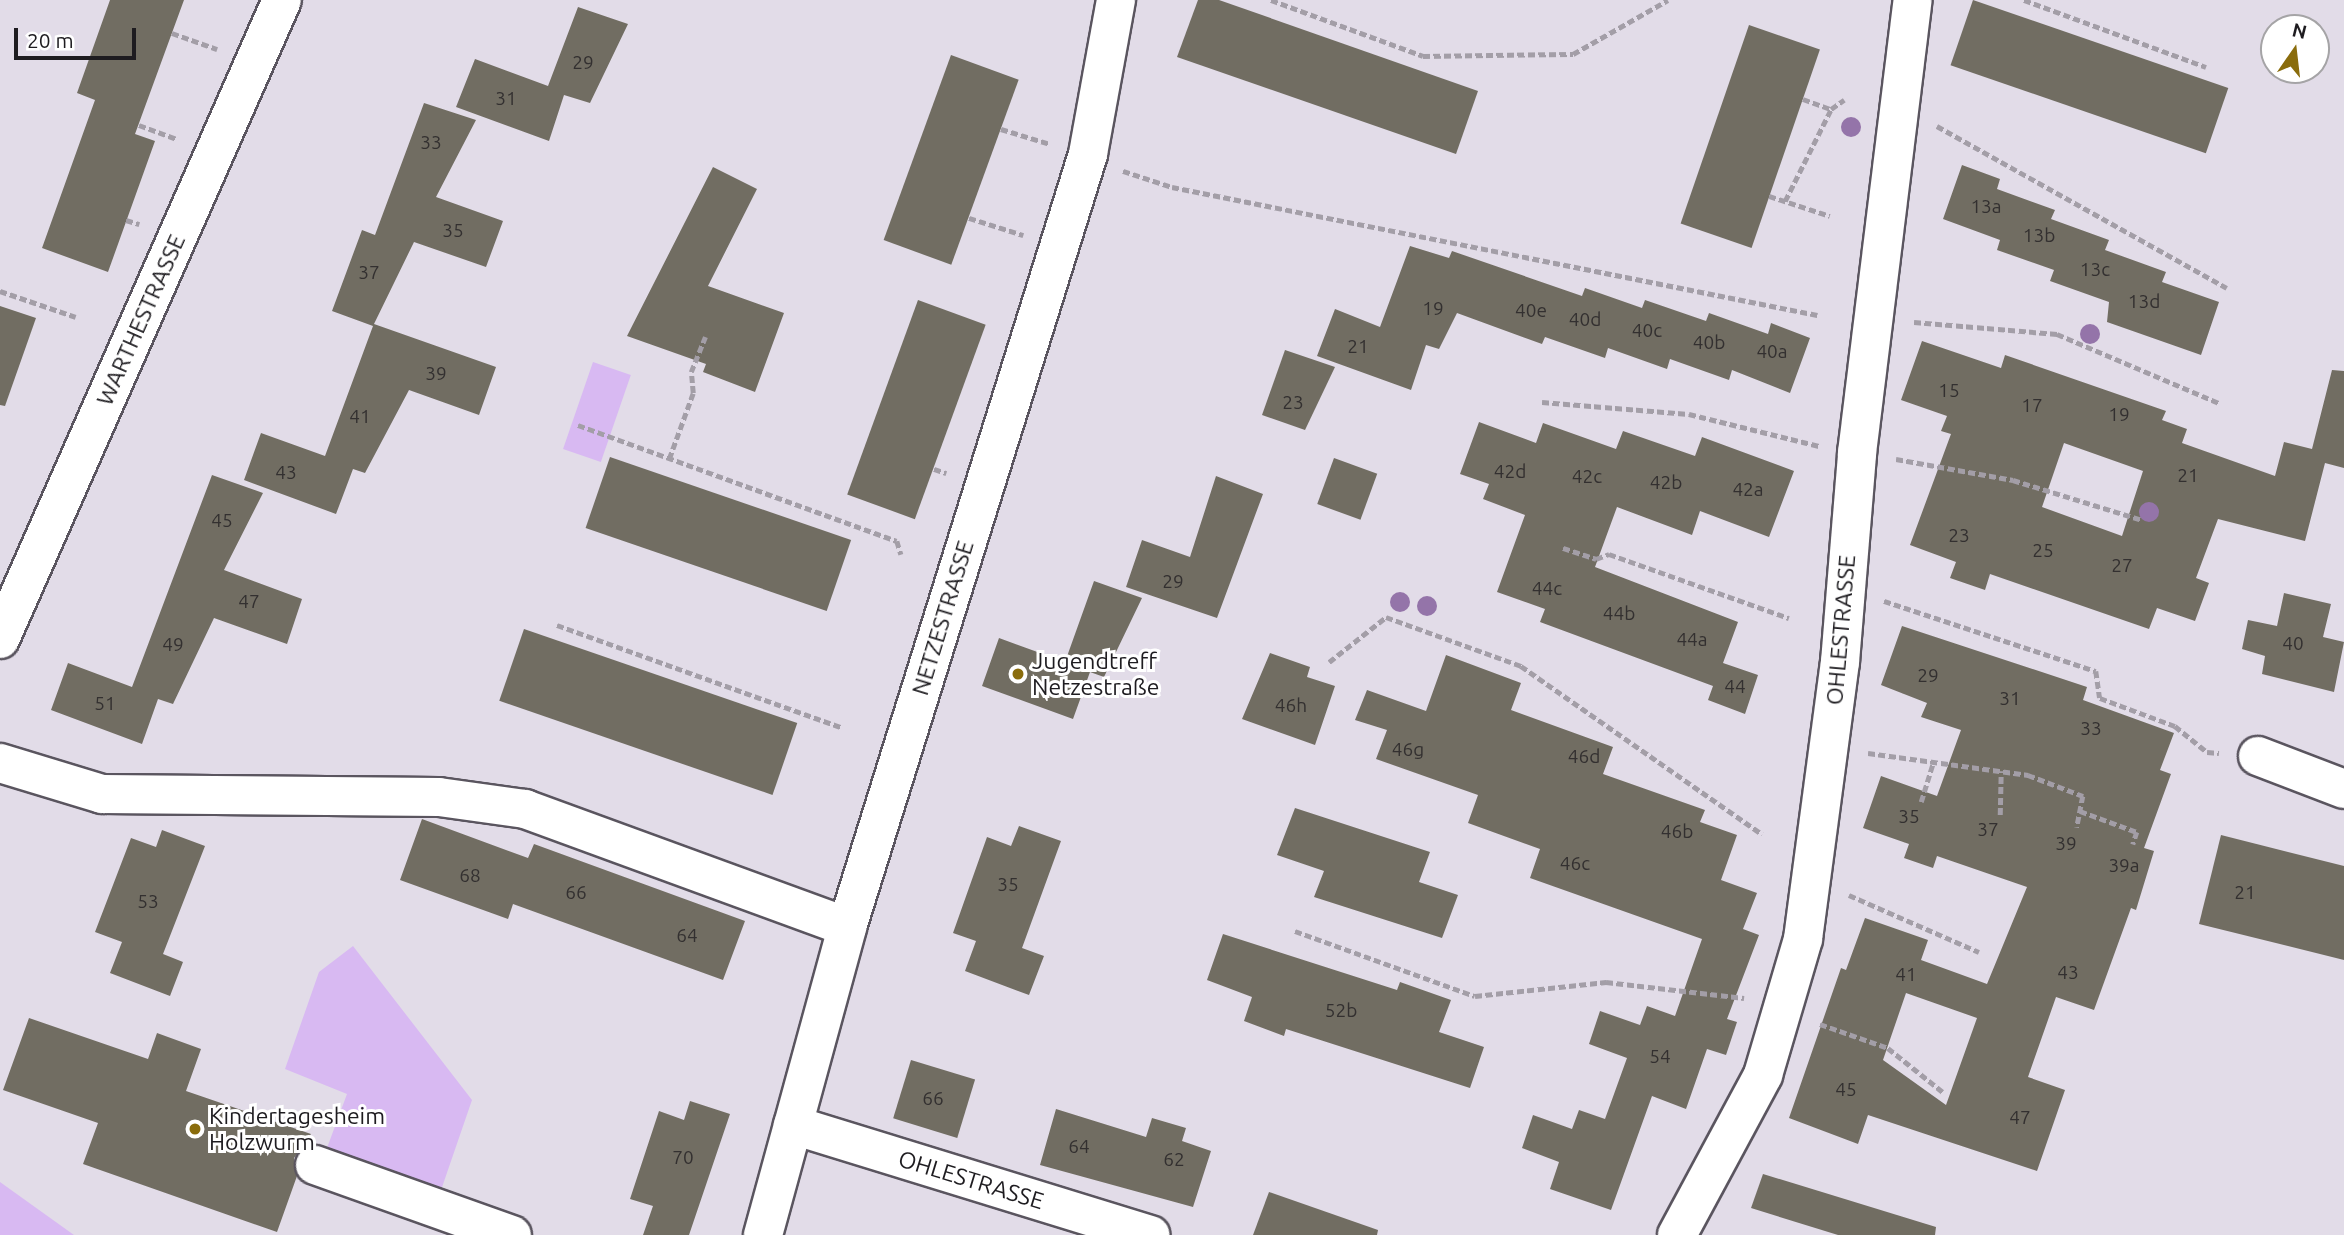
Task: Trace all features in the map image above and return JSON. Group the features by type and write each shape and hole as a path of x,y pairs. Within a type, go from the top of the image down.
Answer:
{"street":[{"name":"WARTHESTRASSE","path":"0,639 282,0"},
{"name":"NETZESTRASSE","path":"763,1235 847,927 1088,155 1116,0"},
{"name":"OHLESTRASSE","path":"1677,1235 1763,1075 1803,939 1839,674 1857,453 1913,0"},
{"path":"2258,756 2344,789"},
{"path":"0,763 102,794 439,797 524,809 847,927"},
{"name":"OHLESTRASSE","path":"793,1125 1150,1235"},
{"path":"315,1165 512,1235"}],"path":[{"path":"1271,0 1423,56 1573,54 1668,0"},
{"path":"2024,0 2206,67"},
{"path":"172,33 222,51"},
{"path":"1803,99 1831,109"},
{"path":"1785,201 1831,109 1844,100"},
{"path":"1933,124 2227,288"},
{"path":"139,125 184,141"},
{"path":"1001,129 1054,145"},
{"path":"1112,167 1172,187 1817,314"},
{"path":"1769,196 1830,216"},
{"path":"969,218 1027,236"},
{"path":"0,290 76,317"},
{"path":"1908,322 2057,334 2221,404"},
{"path":"669,459 693,393 691,372 705,337"},
{"path":"1542,402 1689,414 1823,447"},
{"path":"578,425 897,541 901,554"},
{"path":"1881,457 2013,480 2143,520"},
{"path":"1563,548 1595,559 1609,554 1789,618"},
{"path":"1881,600 2096,671 2100,698 2175,726 2207,752 2258,756"},
{"path":"1329,662 1386,617 1521,666 1762,834"},
{"path":"557,625 843,728"},
{"path":"1853,751 2001,771 2083,796 2077,827"},
{"path":"1921,802 1934,762"},
{"path":"2000,815 2001,771"},
{"path":"2080,811 2137,832 2133,844"},
{"path":"1836,890 1928,925 1979,952"},
{"path":"1295,931 1475,996 1606,982 1752,999"},
{"path":"1807,1019 1888,1048 1944,1092"}],"shaded area":[{"path":"593,362 631,375 601,462 563,449"},
{"path":"353,946 472,1100 439,1196 324,1156 347,1094 285,1069 319,972"},
{"path":"0,1182 74,1235 0,1235"}],"building":[{"path":"110,0 184,0 135,134 155,141 108,272 42,248 95,100 77,93"},
{"path":"1198,0 1219,0 1478,91 1456,154 1177,57"},
{"path":"1973,0 2228,88 2206,153 1951,65"},
{"path":"578,7 628,24 590,103 564,95 549,141 456,107 475,59 548,86"},
{"path":"1749,25 1820,49 1752,248 1681,224"},
{"path":"951,55 1019,80 951,265 884,240"},
{"path":"424,103 476,120 436,197 503,221 486,267 414,242 374,324 496,367 479,415 409,390 365,473 353,469 336,514 244,480 261,433 325,456 373,326 332,311 362,230 375,235"},
{"path":"1962,165 2000,179 1997,189 2055,210 2051,219 2109,240 2105,250 2166,272 2162,282 2219,302 2201,355 2107,322 2109,302 2050,281 2054,270 1997,250 2000,240 1943,219"},
{"path":"713,167 757,189 708,286 784,313 755,392 703,372 706,364 627,336"},
{"path":"1410,246 1449,258 1452,251 1582,296 1585,288 1642,308 1645,300 1706,321 1709,313 1768,334 1771,323 1810,338 1790,393 1732,370 1729,380 1670,359 1667,369 1608,348 1605,358 1545,337 1542,344 1457,313 1439,349 1426,345 1411,390 1317,356 1335,309 1380,327"},
{"path":"918,300 986,325 915,519 847,495"},
{"path":"0,306 36,318 5,406 0,405"},
{"path":"1922,341 2001,368 2005,355 2166,411 2162,420 2187,429 2182,443 2275,476 2284,442 2312,449 2332,370 2344,371 2344,468 2325,463 2305,541 2218,519 2196,578 2209,583 2195,621 2157,608 2149,629 1990,574 1985,590 1950,578 1956,562 1910,545 1951,434 1941,431 1947,416 1901,400","holes":["2064,443 2143,471 2122,536 2042,507"]},
{"path":"1285,350 1335,367 1305,430 1262,415"},
{"path":"1479,422 1536,443 1543,423 1616,449 1623,431 1695,456 1702,437 1794,471 1769,537 1700,511 1692,535 1617,507 1595,567 1738,622 1723,663 1758,675 1745,714 1708,700 1713,686 1540,622 1545,609 1497,592 1525,515 1483,499 1489,484 1460,474"},
{"path":"610,457 851,540 827,611 586,528"},
{"path":"1334,458 1377,474 1360,520 1317,504"},
{"path":"212,475 263,493 224,570 302,599 287,644 214,618 173,704 158,699 142,744 51,710 68,663 132,687"},
{"path":"1216,476 1263,494 1217,618 1126,587 1142,540 1190,557"},
{"path":"1094,581 1142,598 1104,677 1090,672 1073,719 982,686 999,638 1065,662"},
{"path":"2284,593 2331,604 2323,637 2344,642 2334,692 2262,674 2265,656 2242,649 2248,620 2277,626"},
{"path":"1902,626 2087,687 2083,700 2174,733 2160,770 2171,774 2144,848 2154,851 2136,910 2131,908 2094,1010 2056,997 2028,1077 2065,1090 2037,1171 1868,1115 1858,1144 1789,1118 1841,968 1846,970 1865,918 1928,940 1921,960 1987,984 2027,887 1937,856 1933,868 1904,858 1909,844 1863,828 1881,776 1937,796 1961,730 1921,717 1927,703 1881,685","holes":["1906,993 1977,1018 1946,1105 1883,1060"]},
{"path":"524,629 797,723 773,795 499,701"},
{"path":"1270,653 1310,667 1307,677 1335,686 1315,745 1242,719"},
{"path":"1446,655 1521,683 1511,710 1613,747 1603,774 1705,810 1700,822 1737,835 1721,880 1757,893 1743,929 1759,935 1727,1019 1737,1022 1726,1055 1707,1049 1686,1109 1652,1096 1611,1210 1550,1189 1559,1162 1522,1148 1533,1115 1572,1129 1579,1110 1605,1119 1627,1058 1589,1044 1600,1011 1640,1025 1647,1006 1675,1016 1702,939 1530,878 1540,849 1468,823 1478,795 1376,759 1387,730 1355,720 1367,690 1426,711"},
{"path":"1295,808 1430,852 1419,882 1458,895 1442,938 1314,897 1324,871 1277,855"},
{"path":"422,819 528,858 534,844 745,921 723,980 513,904 508,919 400,880"},
{"path":"1019,826 1061,841 1022,948 1044,956 1029,995 965,971 976,941 953,933 987,837 1011,846"},
{"path":"162,830 205,846 163,954 183,962 170,996 110,973 122,942 95,932 131,838 156,847"},
{"path":"2221,835 2344,866 2344,960 2199,924"},
{"path":"1223,934 1397,990 1400,982 1451,1000 1439,1032 1484,1047 1470,1088 1286,1029 1284,1036 1244,1021 1252,997 1207,980"},
{"name":"Kindertagesheim Holzwurm","path":"29,1018 148,1059 157,1033 201,1049 186,1091 311,1134 294,1158 297,1176 277,1232 83,1164 98,1123 3,1090"},
{"path":"911,1060 975,1080 957,1138 893,1118"},
{"path":"690,1101 730,1114 689,1235 643,1235 653,1206 630,1199 659,1111 684,1120"},
{"path":"1056,1109 1146,1137 1152,1118 1186,1128 1182,1141 1211,1151 1193,1207 1040,1165"},
{"path":"1763,1174 1936,1227 1935,1235 1838,1235 1751,1208"},
{"path":"1269,1192 1378,1230 1377,1235 1253,1235"}],"place":[{"name":"Jugendtreff Netzestraße","path":"1018,674"},
{"name":"Kindertagesheim Holzwurm","path":"195,1129"}]}
